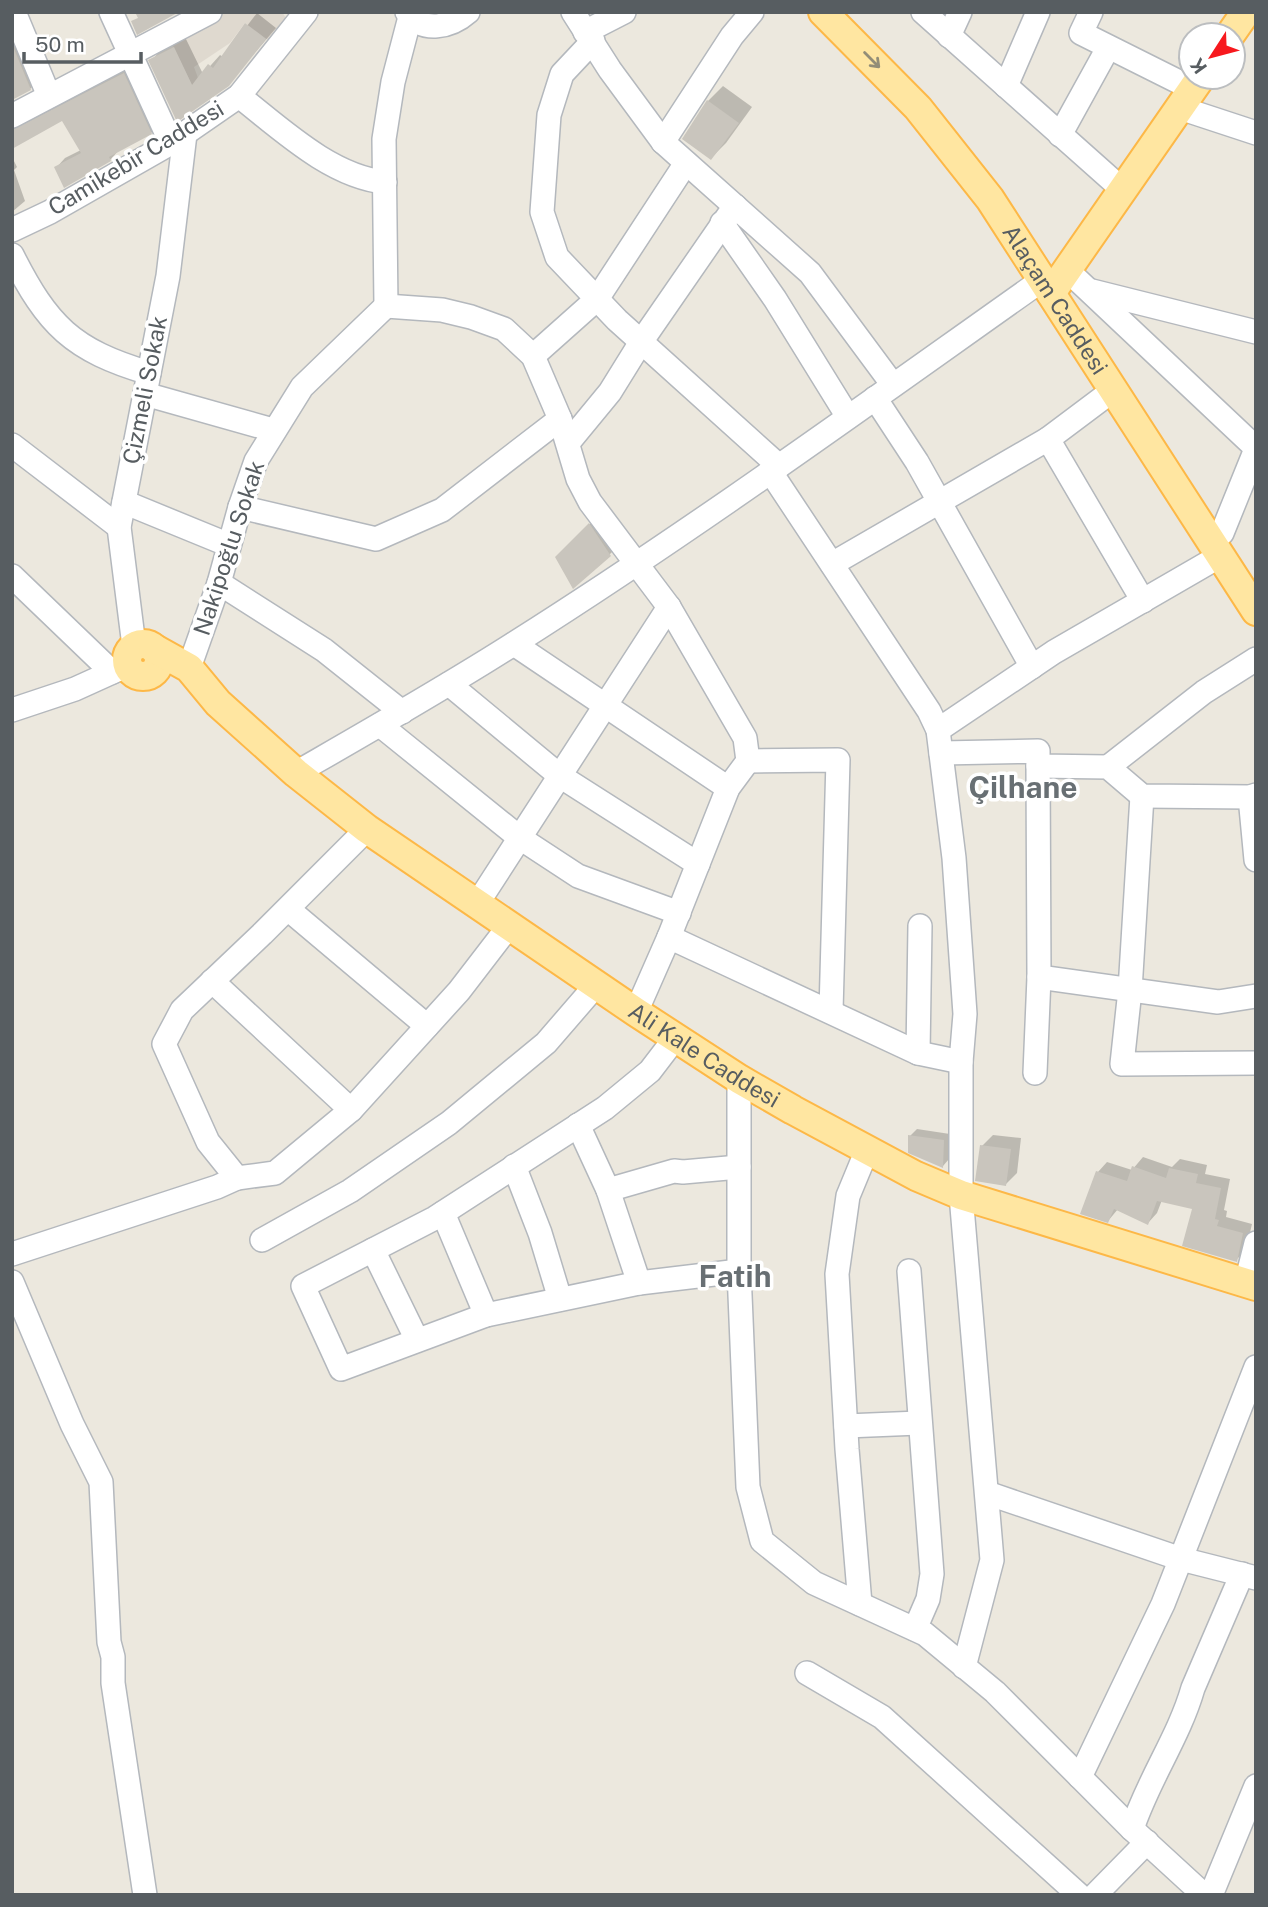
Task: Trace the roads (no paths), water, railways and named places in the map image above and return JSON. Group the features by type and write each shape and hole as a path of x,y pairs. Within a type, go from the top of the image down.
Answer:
{"main road":[{"name":"Alaçam Caddesi","path":"823,12 893,81 946,141 1055,281 1221,545 1256,611"},
{"path":"1055,281 1123,190 1191,91"},
{"name":"Alaçam Caddesi","path":"1055,281 1112,391 1221,545 1256,585"},
{"name":"Ali Kale Caddesi","path":"134,661 189,668 218,702 296,774 367,829 739,1079 916,1176 961,1195 1251,1284"},
{"name":"Ali Kale Caddesi","path":"134,661 218,702"}],"street":[{"path":"14,12 50,96"},
{"path":"111,12 130,54 178,139"},
{"path":"12,116 210,12"},
{"name":"Camikebir Caddesi","path":"12,230 50,212 178,139 239,96 306,12"},
{"path":"468,12 458,20 440,26 422,24 409,14 386,120 386,306 442,310 471,317 504,329 533,356 560,419 578,479 590,502 669,607 745,737 748,761 728,788 679,913 636,1012"},
{"path":"624,12 584,28 562,74 549,115 542,212 557,257 641,342 775,468 832,565 929,711 938,730 954,858 965,1014 961,1062 961,1195 992,1560 964,1667"},
{"path":"663,142 732,36 752,12"},
{"path":"923,12 1123,190"},
{"path":"949,36 960,12"},
{"path":"1006,86 1038,12"},
{"path":"1091,12 1081,33 1177,84"},
{"path":"584,28 610,70 663,142 686,163 729,214 775,299 848,417"},
{"path":"1060,135 1108,48"},
{"path":"1191,91 1256,133"},
{"path":"239,96 346,173 385,182"},
{"name":"Çizmeli Sokak","path":"134,661 119,527 168,276 178,139"},
{"path":"533,356 597,299 686,163"},
{"path":"568,443 610,392 729,214"},
{"path":"729,214 810,273 884,392 940,503 1032,667"},
{"path":"12,255 25,280 55,324 99,355 147,384 273,430"},
{"path":"296,774 514,644 884,392 1055,281 1256,332"},
{"path":"938,730 1032,667 1143,601 1221,545 1256,449 1089,290"},
{"name":"Nakipoğlu Sokak","path":"189,668 219,583 256,461 302,387 386,306"},
{"path":"832,565 1048,439 1112,391"},
{"path":"240,507 376,539 442,510 560,419"},
{"path":"1048,439 1143,601"},
{"path":"12,445 119,527"},
{"path":"124,502 229,545"},
{"path":"12,576 134,661"},
{"path":"219,583 324,650 402,712"},
{"path":"478,904 669,607"},
{"path":"514,644 728,788"},
{"path":"1108,767 1205,692 1256,659"},
{"path":"12,710 55,697 134,661"},
{"path":"449,684 560,776 698,864"},
{"path":"380,724 520,838 578,876 679,913"},
{"path":"941,753 1038,751 1039,977 1035,1073"},
{"path":"748,761 838,760 831,1011"},
{"path":"1038,765 1108,767 1142,796 1253,796 1256,860"},
{"path":"1142,796 1130,990 1122,1064 1256,1063"},
{"path":"237,1178 208,1142 164,1044 182,1010 367,829"},
{"path":"288,909 427,1026"},
{"path":"12,1254 217,1187 237,1178 275,1173 351,1110 459,991 509,926"},
{"path":"918,1053 920,926"},
{"path":"669,937 918,1053 961,1062"},
{"path":"1039,977 1218,1002 1256,996"},
{"path":"212,981 351,1110"},
{"path":"262,1240 350,1191 449,1123 546,1043 597,984"},
{"path":"676,1037 650,1071 604,1108 443,1213 303,1286 341,1369 486,1315 639,1283 739,1271"},
{"path":"739,1079 739,1271 748,1487 762,1541 814,1583 925,1634 995,1692 1139,1835 1204,1895"},
{"path":"578,1125 608,1189 639,1283"},
{"path":"860,1604 837,1274 848,1196 867,1150"},
{"path":"514,1166 540,1233 560,1300"},
{"path":"608,1189 674,1171 739,1167"},
{"path":"443,1213 486,1315"},
{"path":"1251,1284 1256,1243"},
{"path":"373,1250 417,1340"},
{"path":"909,1272 932,1574 928,1599 915,1629"},
{"path":"12,1282 72,1424 101,1482 108,1642 113,1657 113,1683 145,1895"},
{"path":"1080,1777 1163,1604 1256,1367"},
{"path":"846,1426 919,1423"},
{"path":"987,1493 1181,1559 1249,1576 1193,1688 1187,1707 1139,1808 1139,1835 1095,1895"},
{"path":"807,1673 882,1717 1079,1895"},
{"path":"1211,1895 1256,1786"}],"district":[{"name":"Çilhane","path":"1023,788"},
{"name":"Fatih","path":"735,1277"}]}
